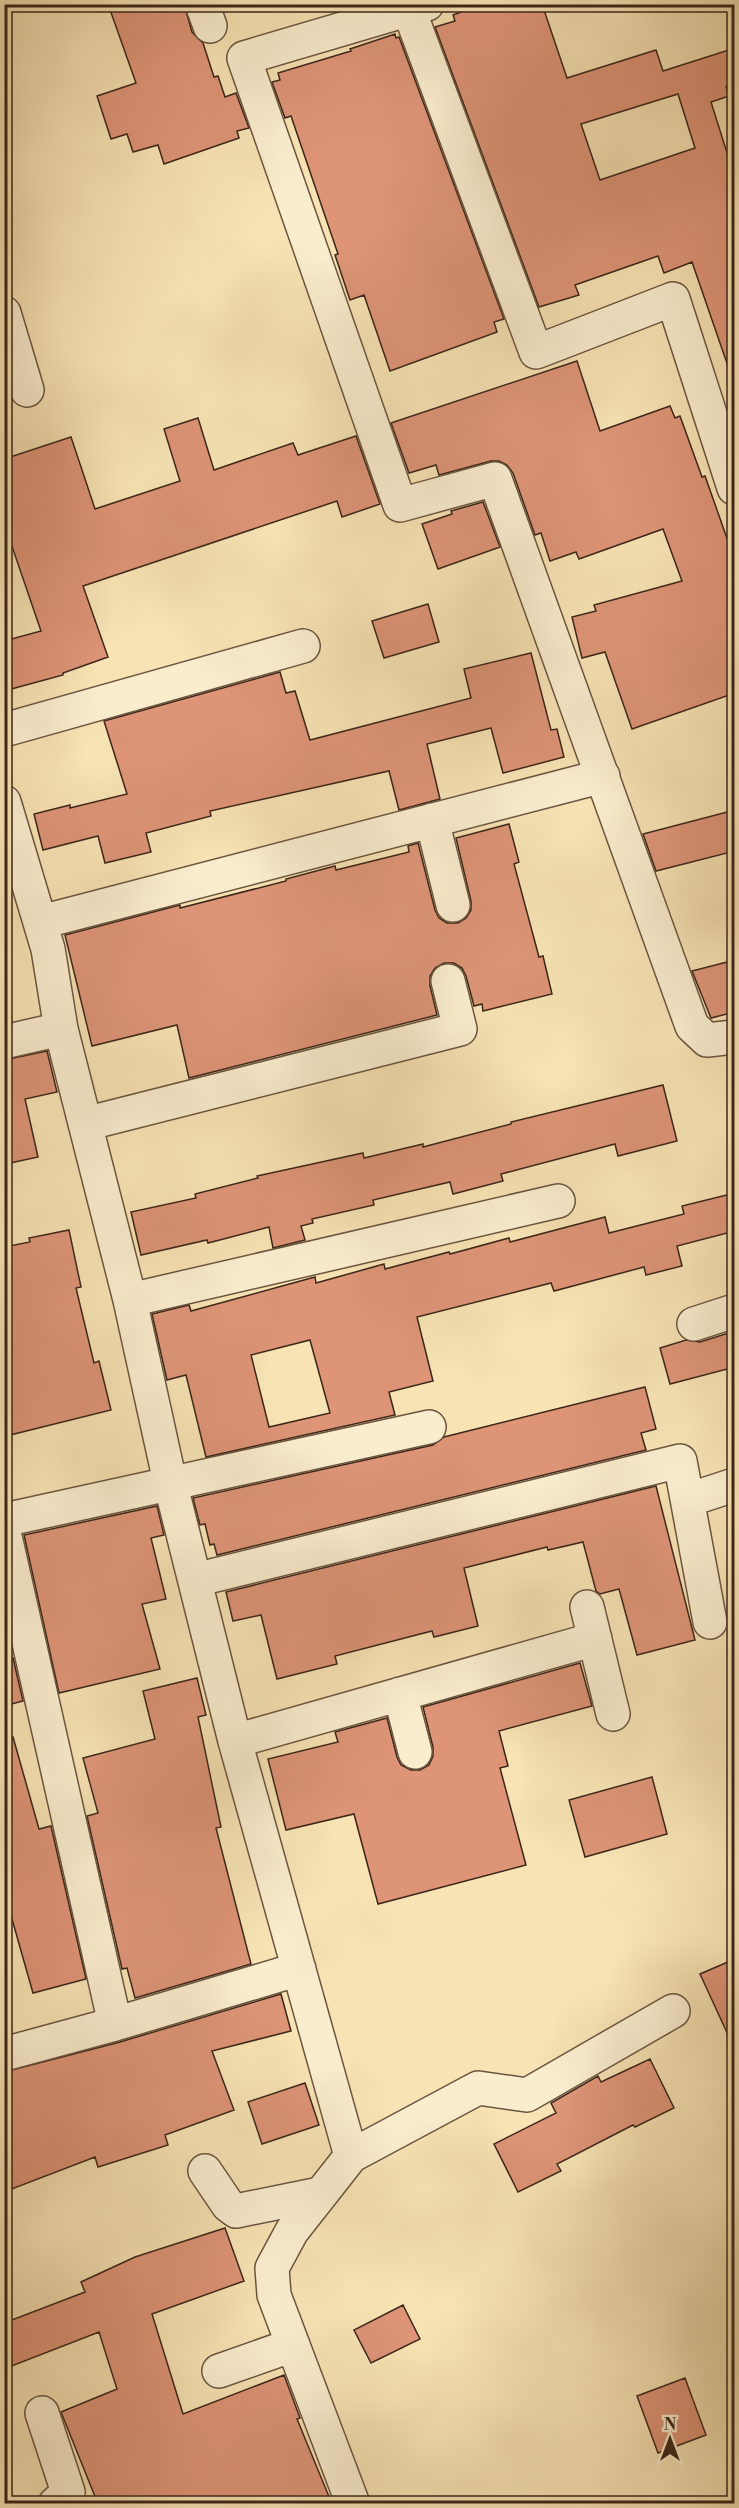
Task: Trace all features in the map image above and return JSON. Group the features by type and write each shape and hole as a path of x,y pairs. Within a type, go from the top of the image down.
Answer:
{"street":[{"path":"735,488 673,299 536,352 418,7 351,15 244,58 400,505 495,479 692,1026 707,1040 735,1037"},
{"path":"4,313 27,390"},
{"path":"4,730 303,646"},
{"path":"41,922 603,776"},
{"path":"4,802 48,949 61,1029 130,1300 170,1482 235,1742 351,2156"},
{"path":"432,820 453,905"},
{"path":"85,1124 460,1029 448,981"},
{"path":"4,1042 61,1029"},
{"path":"130,1300 558,1201"},
{"path":"694,1324 735,1311"},
{"path":"4,1520 429,1426"},
{"path":"195,1580 680,1461 710,1622"},
{"path":"688,1500 735,1485"},
{"path":"4,1532 115,2025"},
{"path":"587,1607 613,1714"},
{"path":"235,1742 595,1639"},
{"path":"400,1694 415,1752"},
{"path":"4,2054 115,2025 299,1969"},
{"path":"353,2504 274,2295 272,2268 292,2231 351,2156 478,2088 527,2095 673,2011"},
{"path":"205,2172 228,2205 236,2211 320,2194"},
{"path":"219,2371 293,2345"},
{"path":"42,2413 68,2492 55,2504"}],"building":[{"path":"108,4 184,4 192,32 203,43 214,77 218,76 225,97 236,93 249,128 237,131 239,138 164,164 158,145 133,152 127,134 111,139 97,96 136,83"},
{"path":"483,4 542,4 567,78 656,50 663,71 735,48 735,84 726,87 729,96 711,102 735,178 735,371 730,372 692,262 664,273 658,256 575,285 579,295 539,307 435,27 455,21 453,15","holes":["678,94 695,148 600,180 581,124"]},
{"path":"395,34 396,38 399,37 504,319 494,322 497,332 390,371 364,295 350,300 335,255 338,254 291,116 285,118 272,82 280,80 278,73 351,51 350,49"},
{"path":"577,361 600,431 670,406 675,418 680,416 702,477 705,476 735,561 735,693 632,729 605,652 582,658 572,617 596,611 594,605 682,581 663,529 579,559 576,552 550,561 541,533 535,535 513,473 507,465 499,461 491,461 439,475 436,465 409,473 391,423"},
{"path":"198,418 214,470 293,443 298,455 356,436 380,504 342,517 337,501 83,586 108,657 63,673 63,675 4,691 4,641 41,631 4,523 4,459 71,437 95,509 180,481 164,429"},
{"path":"483,502 500,547 438,569 422,524 452,514 451,511"},
{"path":"428,604 439,642 384,658 372,621"},
{"path":"531,653 551,730 557,729 564,757 503,773 491,728 427,744 440,799 399,810 389,771 210,811 211,816 146,833 151,852 105,863 98,836 43,850 34,814 127,794 104,721 280,672 286,693 295,691 310,740 471,698 464,669"},
{"path":"735,810 735,851 656,871 643,834"},
{"path":"509,824 519,862 514,864 539,957 543,956 552,994 483,1011 482,1004 474,1006 462,968 454,963 444,963 435,968 430,976 437,1015 189,1078 177,1025 92,1046 65,935 180,905 180,908 286,881 286,879 335,866 336,870 409,852 408,846 418,843 439,918 447,923 458,923 466,918 471,910 471,901 456,838"},
{"path":"735,960 735,1012 711,1018 692,971"},
{"path":"47,1051 57,1092 25,1099 38,1157 10,1163 4,1140 4,1060"},
{"path":"663,1085 677,1141 618,1156 615,1144 501,1174 503,1181 453,1194 450,1182 373,1200 374,1205 312,1219 313,1223 301,1226 305,1240 273,1248 269,1227 208,1243 207,1240 141,1255 131,1212 196,1198 195,1194 258,1178 257,1176 363,1153 364,1158 423,1144 423,1147 511,1124 511,1122"},
{"path":"735,1193 735,1231 677,1246 682,1266 646,1275 644,1267 554,1291 551,1283 417,1317 433,1381 389,1392 395,1415 206,1457 186,1375 167,1380 152,1314 189,1305 191,1311 315,1277 316,1283 384,1264 385,1269 509,1238 510,1242 605,1217 609,1233 684,1214 682,1206","holes":["310,1340 330,1413 269,1427 251,1355"]},
{"path":"69,1230 81,1287 76,1288 94,1363 99,1361 111,1410 10,1435 4,1415 4,1247 30,1242 29,1238"},
{"path":"735,1331 735,1367 670,1384 660,1348 686,1340 700,1342"},
{"path":"645,1387 656,1429 641,1433 646,1450 217,1555 214,1544 210,1545 205,1524 200,1525 193,1498 433,1445 444,1437"},
{"path":"656,1486 695,1640 637,1655 619,1589 600,1594 596,1591 583,1542 548,1550 547,1547 464,1568 478,1626 434,1637 432,1631 335,1656 337,1664 277,1679 261,1615 233,1621 226,1592"},
{"path":"157,1506 164,1535 151,1538 166,1599 142,1604 160,1669 59,1693 24,1535"},
{"path":"13,1658 23,1701 4,1706 4,1660"},
{"path":"580,1663 592,1706 499,1731 508,1766 500,1768 526,1865 378,1904 354,1814 286,1830 268,1759 338,1742 335,1732 387,1718 401,1765 411,1770 420,1770 429,1765 433,1756 423,1707"},
{"path":"197,1678 206,1715 198,1717 221,1827 216,1828 251,1964 135,1998 127,1968 122,1969 87,1816 98,1813 83,1758 155,1739 143,1691"},
{"path":"13,1737 39,1829 51,1826 86,1979 33,1993 4,1891 4,1738"},
{"path":"652,1777 667,1834 585,1857 569,1800"},
{"path":"735,1959 735,2050 700,1974"},
{"path":"281,1994 291,2031 212,2051 234,2110 165,2135 168,2145 98,2167 95,2157 4,2192 4,2072 120,2042"},
{"path":"650,2059 674,2108 635,2127 633,2125 557,2164 561,2171 518,2192 494,2144 556,2113 551,2103 598,2076 601,2082"},
{"path":"305,2083 319,2125 262,2144 248,2102"},
{"path":"225,2228 244,2281 152,2314 183,2414 284,2375 300,2418 297,2419 332,2504 98,2504 61,2412 117,2389 99,2332 4,2369 4,2323 85,2292 81,2282 135,2257"},
{"path":"403,2305 420,2339 371,2363 354,2330"},
{"path":"685,2378 706,2435 658,2453 637,2396"}]}
